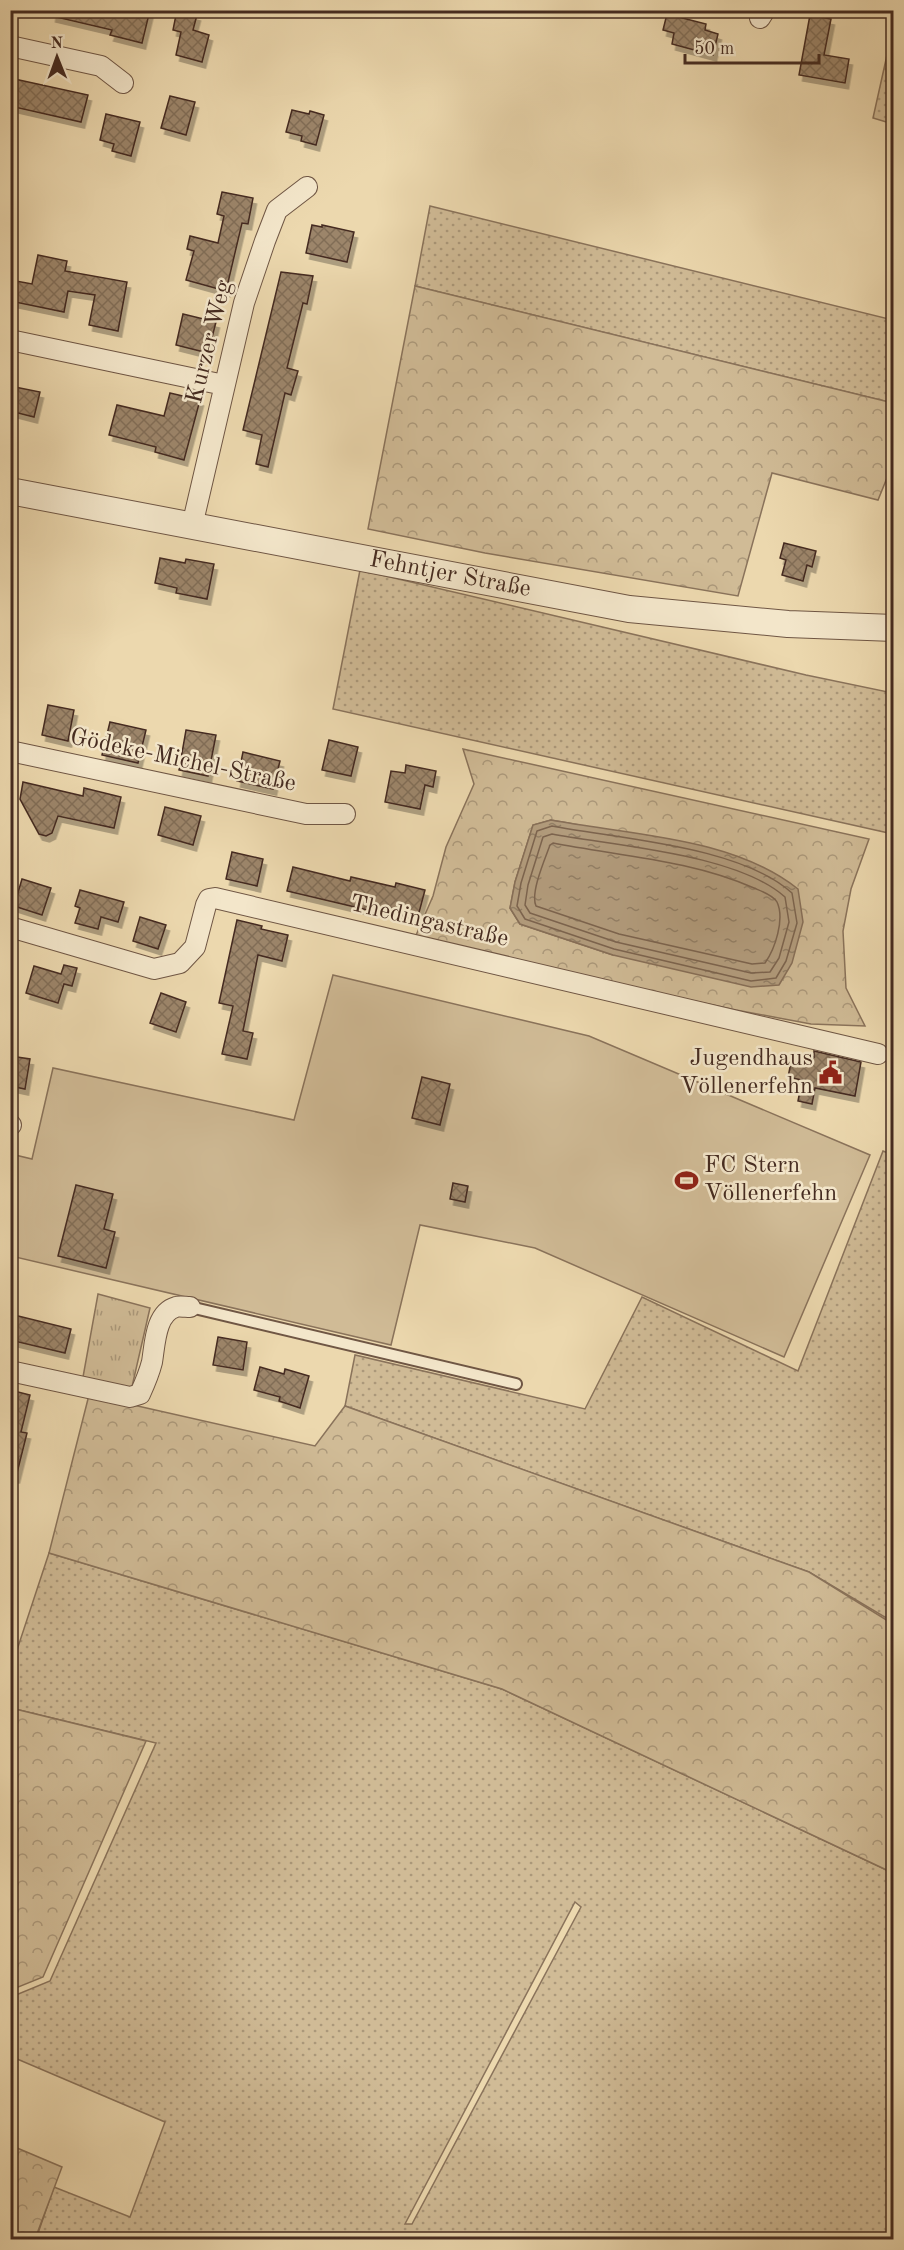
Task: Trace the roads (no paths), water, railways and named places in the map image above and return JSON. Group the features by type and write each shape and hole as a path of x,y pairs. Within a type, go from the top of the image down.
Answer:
{"street":[{"path":"10,46 100,66 123,83"},
{"name":"Kurzer Weg","path":"192,526 244,303 277,210 307,187"},
{"path":"10,340 224,385"},
{"name":"Fehntjer Straße","path":"10,491 639,610 788,624 894,628"},
{"name":"Gödeke-Michel-Straße","path":"10,751 306,814 345,814"},
{"name":"Thedingastraße","path":"10,927 154,969 180,963 195,947 206,905 209,900 215,898 878,1054"},
{"path":"10,1371 130,1396 140,1394 146,1381 161,1320 166,1313 176,1307 190,1307"}],"lane":[{"path":"190,1307 516,1384"}],"water":[{"path":"551,820 712,848 743,858 772,872 798,889 803,922 792,963 779,985 751,987 613,955 520,924 510,908 515,882 533,825"}],"place":[{"name":"Jugendhaus Völlenerfehn","path":"831,1073"},
{"name":"FC Stern Völlenerfehn","path":"686,1180"}]}
